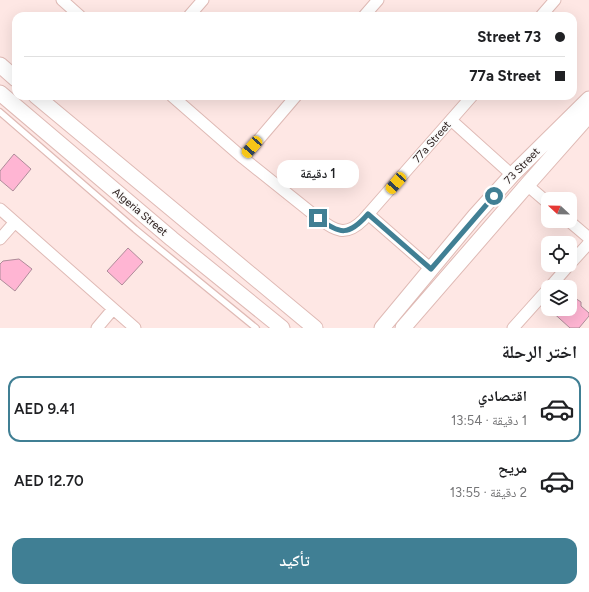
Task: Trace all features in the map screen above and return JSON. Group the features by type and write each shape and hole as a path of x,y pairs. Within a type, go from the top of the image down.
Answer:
{"main road":[{"path":"0,66 12,76"},
{"name":"Algeria Street","path":"0,93 120,195 282,328"},
{"name":"73 Street","path":"382,328 512,175 589,99"},
{"name":"Algeria Street","path":"41,100 315,328"},
{"name":"73 Street","path":"404,327 589,115"},
{"path":"374,328 398,309"}],"street":[{"path":"62,0 76,12"},
{"path":"192,12 203,0"},
{"path":"368,12 378,0"},
{"path":"544,12 555,0"},
{"path":"177,100 243,158 293,100"},
{"name":"77a Street","path":"243,158 329,226 338,230 347,231 356,227 468,100"},
{"path":"451,120 512,175"},
{"path":"527,185 541,197"},
{"path":"0,209 135,328"},
{"path":"368,214 431,269"},
{"path":"0,240 15,222"},
{"path":"577,228 589,238"},
{"path":"577,257 589,243"},
{"path":"556,280 564,272"},
{"path":"513,328 541,297"},
{"path":"97,328 113,309"}],"lane":[{"path":"0,112 110,207 256,328"},
{"path":"110,207 120,195"}],"building":[{"path":"14,154 31,169 13,191 0,180 0,171"},
{"path":"128,248 143,262 122,285 107,271"},
{"path":"19,259 32,269 15,291 0,279 0,264 3,261"},
{"path":"577,299 581,302 581,306 589,313 589,316 579,328 570,328 557,316 577,316"}],"route":[{"path":"318,218 329,226 338,230 347,231 356,227 368,214 431,269 494,196"}]}
